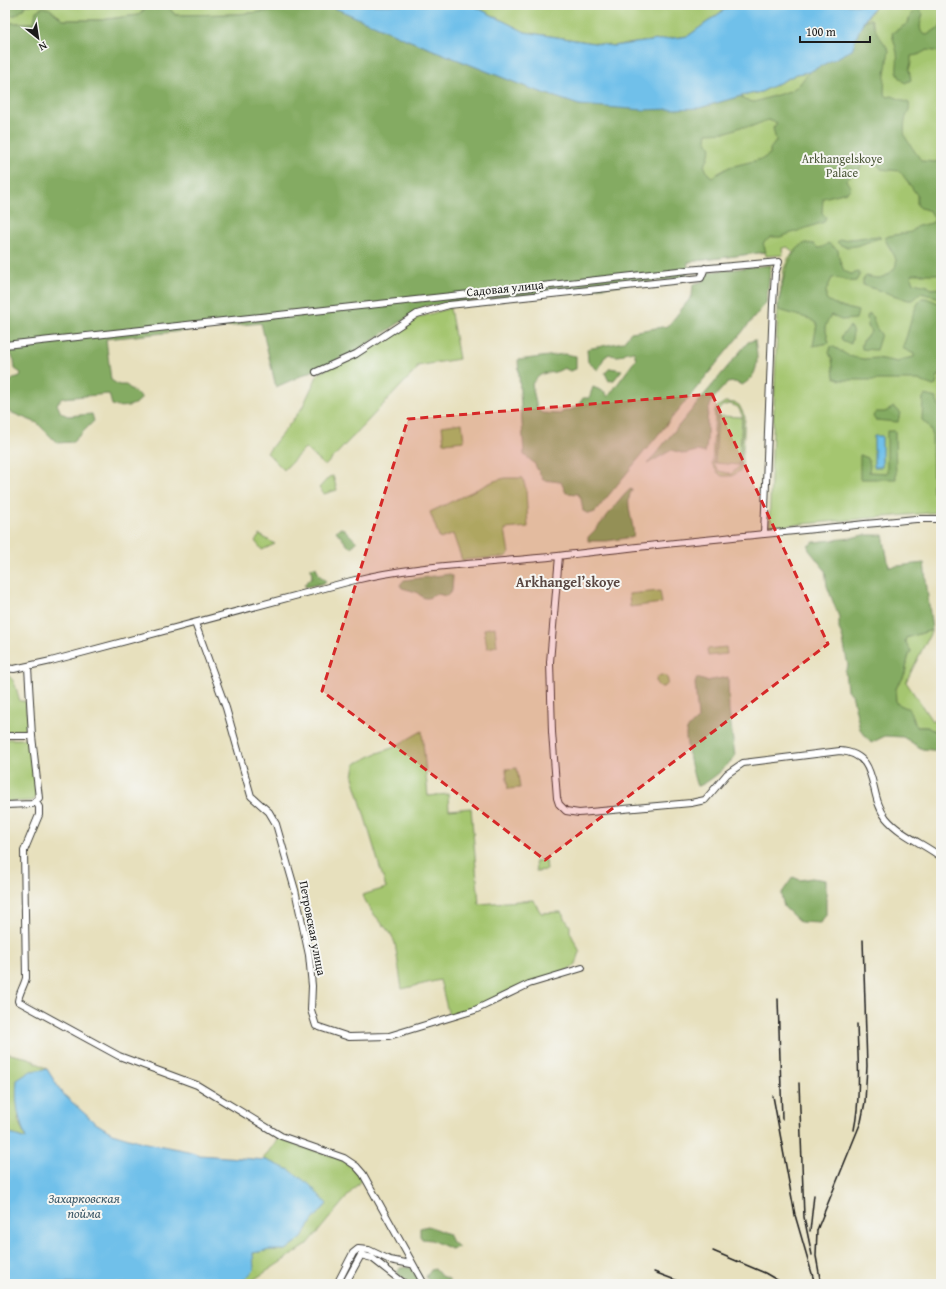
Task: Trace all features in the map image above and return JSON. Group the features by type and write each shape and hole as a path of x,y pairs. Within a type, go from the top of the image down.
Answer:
{"street":[{"path":"5,345 705,268 779,262 775,274 773,304 764,534"},
{"name":"Садовая улица","path":"316,372 356,354 418,314 449,305 701,278 705,268"},
{"path":"5,668 28,667 351,581 395,572 421,568 559,556 916,519 941,519"},
{"path":"559,556 550,662 557,798 559,804 566,811 584,813 691,803 705,800 727,774 743,763 840,750 849,751 862,757 867,764 878,804 887,819 941,858"},
{"name":"Петровская улица","path":"194,623 226,708 251,796 269,812 276,824 295,890 309,955 312,986 311,1010 316,1026 349,1037 389,1036 475,1010 529,984 582,968"},
{"path":"5,805 32,804 36,802 40,795 32,736 28,667"},
{"path":"5,736 32,736"},
{"path":"36,802 39,807 39,815 24,851 26,973 25,984 19,994 18,1001 119,1056 197,1085 281,1136 352,1162 363,1174 411,1264 424,1284"},
{"path":"337,1284 353,1253 358,1249 369,1250 390,1260 411,1264"},
{"path":"345,1284 361,1255 372,1258 405,1284"},
{"path":"384,1267 390,1260"}],"highlighted area":[{"path":"712,394 828,644 545,860 322,691 408,419"}],"green space":[{"path":"5,5 27,5 17,14 11,16 5,12"},
{"path":"27,5 150,5 139,15 101,20 63,20 55,12 34,23 5,23 5,12 11,16 20,12"},
{"path":"150,5 167,5 175,15 238,14 305,8 310,5 328,5 408,40 529,88 579,105 699,108 741,96 744,100 754,102 790,91 798,86 809,72 852,50 856,35 865,20 871,19 877,33 889,50 885,74 884,94 888,97 892,96 909,103 904,124 906,138 922,161 936,162 941,158 941,274 913,274 911,277 913,283 928,286 930,289 941,288 941,298 920,293 912,300 908,300 863,285 863,280 866,276 879,278 891,272 895,267 895,258 885,238 911,232 918,226 932,223 935,219 930,211 917,205 917,195 900,171 881,169 878,165 876,157 869,157 857,172 846,180 851,188 847,192 823,198 822,213 826,217 824,222 780,237 771,237 763,243 766,252 688,262 687,278 425,306 355,352 276,387 261,323 106,339 111,380 119,385 126,385 142,398 133,405 120,407 112,405 109,394 62,398 57,404 61,413 68,416 92,414 94,421 73,442 57,443 37,423 5,410 5,384 7,385 14,378 20,376 21,373 15,369 14,360 10,353 5,354 5,23 34,23 36,11 43,7 50,9 63,20 101,20 138,15","holes":["768,120 777,123 773,128 776,141 770,149 770,154 762,159 729,167 712,177 708,174 704,165 707,161 711,148 706,139 707,133 727,132 741,127 750,127"]},
{"path":"167,5 310,5 305,8 238,14 175,15"},
{"path":"472,5 731,5 688,36 613,46 525,32"},
{"name":"Arkhangelskoye Palace","path":"877,5 941,5 941,512 769,527 778,307 784,268 789,257 793,253 788,247 782,248 783,255 766,256 765,252 688,262 699,108 761,92 797,74 809,72 856,35 865,20"},
{"path":"918,8 923,14 920,27 923,34 927,35 941,26 941,52 927,50 918,55 911,56 909,70 911,80 905,83 897,72 897,53 892,33 908,23 910,16"},
{"path":"878,236 881,238 852,247 847,247 837,242 840,240"},
{"path":"806,243 814,244 818,248 823,247 828,243 838,250 839,258 844,271 851,274 859,272 860,274 856,281 832,278 826,291 826,299 838,306 858,311 856,319 841,320 831,315 825,327 829,343 813,346 817,324 810,319 779,310 778,306 786,270 794,253 799,247"},
{"path":"771,265 766,303 595,512 589,514 583,511 581,499 578,494 566,493 561,482 543,480 534,463 524,455 518,360 564,354 576,356 576,369 570,371 564,368 559,371 540,375 532,384 537,409 542,413 560,414 565,410 574,409 583,398 589,398 593,387 605,392 608,397 636,359 634,352 627,352 618,356 609,354 604,358 598,370 588,362 587,349 623,342 631,332 668,326 692,296 693,284 704,281 707,272"},
{"path":"922,298 926,298 941,304 941,374 938,375 936,385 933,386 918,380 840,380 834,377 832,359 829,353 831,346 849,356 863,359 877,358 898,362 914,357 914,354 902,348 915,309"},
{"path":"450,308 459,359 417,366 417,369 325,466 305,448 284,470 267,453 302,408 318,374 417,318"},
{"path":"870,314 881,334 876,350 862,349 865,338 871,332 868,326 867,316"},
{"path":"850,326 853,333 851,344 842,340 841,337"},
{"path":"755,340 757,360 755,371 752,376 742,385 735,382 727,383 711,403 707,417 707,441 705,453 697,451 685,454 672,450 647,464 748,342"},
{"path":"610,368 622,370 614,380 609,381 605,373"},
{"path":"925,395 936,398 941,413 941,510 940,503 933,492 932,433 927,424 922,420 923,398"},
{"path":"725,402 735,403 739,405 745,417 742,467 740,471 732,476 722,476 712,464 715,411 717,407","holes":["730,404 738,407 743,417 740,466 731,474 719,471 714,464 717,412 722,406"]},
{"path":"894,407 900,412 898,422 875,420 873,416 876,412 885,412"},
{"path":"718,416 742,417 739,465 715,463"},
{"path":"462,423 464,441 444,443 442,426"},
{"path":"887,431 895,431 896,479 860,479 860,455 868,458 870,465 869,472 887,473"},
{"path":"333,476 337,490 324,494 319,488 329,477"},
{"path":"505,478 523,478 526,490 528,527 505,529 509,554 505,557 462,560 453,534 440,539 430,512 494,481"},
{"path":"630,489 632,490 629,508 633,527 633,537 607,541 588,541 588,537"},
{"path":"341,528 344,529 357,542 351,547 348,546 336,531"},
{"path":"260,535 275,544 262,550 255,541"},
{"path":"863,535 883,535 889,567 924,563 932,630 906,638 905,641 911,651 903,678 896,688 896,703 909,709 916,727 927,727 941,733 941,751 922,749 903,737 885,736 871,743 860,729 852,694 847,690 845,671 848,666 842,635 839,629 839,617 827,586 825,570 809,550 808,546 814,542 851,538"},
{"path":"316,567 319,575 326,581 324,583 306,587 304,585 312,577 311,568"},
{"path":"450,574 453,576 452,591 447,596 437,594 424,598 416,592 402,588 400,585 404,580"},
{"path":"660,591 662,603 630,607 629,594"},
{"path":"495,627 497,646 487,648 484,629"},
{"path":"932,630 906,682 932,721 941,713 941,733 927,727 916,727 911,714 904,707 896,703 896,688 903,678 911,651 905,641 906,638"},
{"path":"726,647 727,654 708,656 707,649"},
{"path":"5,674 14,681 20,701 25,701 28,722 25,730 21,732 5,734"},
{"path":"660,675 664,675 668,681 664,687 660,687 656,683 656,679"},
{"path":"728,677 729,710 735,756 712,779 697,786 686,738 690,725 698,719 695,683 697,678 706,681"},
{"path":"422,731 428,796 448,794 449,810 471,808 479,904 533,900 541,913 561,912 570,926 570,932 580,952 576,964 572,968 480,1007 449,1016 440,980 402,989 395,943 391,934 372,912 362,895 386,888 353,777 355,764 375,754 392,748"},
{"path":"5,739 26,739 31,742 37,795 33,801 5,802"},
{"path":"517,768 520,788 508,789 506,769"},
{"path":"546,860 547,870 536,871 535,861"},
{"path":"793,877 800,880 812,878 826,880 826,915 820,923 800,922 784,907 781,894"},
{"path":"5,1053 29,1058 47,1069 31,1071 18,1120 26,1139 5,1132"},
{"path":"279,1137 296,1145 343,1161 356,1172 361,1180 307,1245 247,1284 231,1284 244,1280 253,1253 270,1250 286,1250 302,1238 312,1221 327,1204 263,1159"},
{"path":"428,1226 448,1234 452,1242 459,1247 451,1249 431,1240 422,1239 420,1236 420,1228"},
{"path":"400,1268 411,1268 421,1284 411,1284 397,1273"},
{"path":"435,1269 441,1276 449,1279 451,1284 431,1284 426,1277 431,1270"}],"water":[{"path":"328,5 472,5 525,32 613,46 688,36 731,5 877,5 868,14 852,50 809,72 797,74 761,92 699,108 644,110 579,105 529,88 408,40"},
{"path":"874,436 882,436 882,467 874,467"},
{"name":"Захарковская пойма","path":"47,1069 62,1093 94,1122 112,1133 142,1142 188,1151 200,1155 266,1160 290,1170 310,1185 327,1204 312,1221 302,1238 286,1250 270,1250 253,1253 254,1270 244,1280 231,1284 5,1284 5,1132 26,1139 18,1110 16,1096 17,1080 31,1071"}],"railway":[{"path":"821,1284 816,1256 817,1230 861,1122 865,1102 867,1066 863,940"},
{"path":"778,999 782,1119"},
{"path":"854,1130 858,1104 857,1024"},
{"path":"799,1083 804,1217 812,1255"},
{"path":"773,1096 795,1215 815,1284"},
{"path":"810,1231 814,1195"},
{"path":"713,1251 765,1273 784,1284"},
{"path":"654,1272 686,1284"}],"district":[{"name":"Arkhangel’skoye","path":"568,582"}]}
